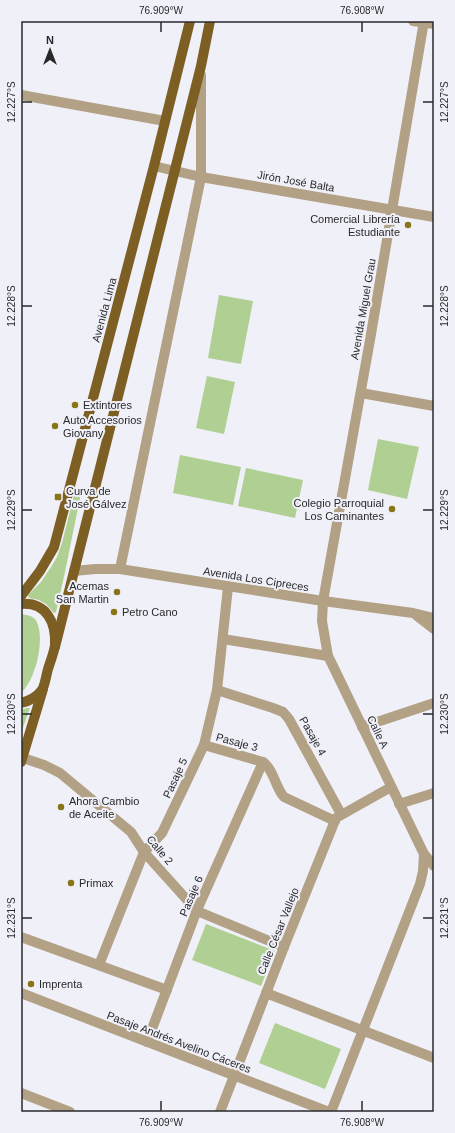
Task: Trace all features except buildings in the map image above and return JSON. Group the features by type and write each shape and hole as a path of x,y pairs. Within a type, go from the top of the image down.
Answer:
{"main road":[{"name":"Avenida Lima","path":"21,596 40,571 54,547 154,166 190,21"},
{"path":"22,760 55,647 201,66 210,21"},
{"path":"21,604 32,604 48,615 54,627 55,647"},
{"path":"21,703 38,695 43,689"}],"street":[{"path":"413,21 427,23"},
{"name":"Avenida Miguel Grau","path":"323,601 392,210 427,23"},
{"path":"120,569 201,177 201,66"},
{"path":"21,95 165,121"},
{"name":"Jirón José Balta","path":"154,166 201,177 434,217"},
{"path":"360,393 434,406"},
{"name":"Avenida Los Cipreces","path":"74,571 120,569 228,587 413,613 434,618"},
{"name":"Pasaje 5","path":"99,965 144,852 162,833 204,745 217,690 228,587"},
{"name":"Calle A","path":"323,601 322,621 328,656 424,854 434,866"},
{"path":"413,613 434,628"},
{"path":"223,639 328,656"},
{"name":"Pasaje 4","path":"217,690 273,708 283,712 290,719 338,817"},
{"path":"362,727 434,703"},
{"name":"Pasaje 3","path":"204,745 263,762 267,765 284,797 338,817"},
{"name":"Calle 2","path":"22,760 44,765 60,773 130,832 144,852 197,910 284,947"},
{"name":"Pasaje 6","path":"147,1042 197,910 263,762"},
{"path":"338,817 391,787"},
{"path":"399,804 434,793"},
{"name":"Calle César Vallejo","path":"220,1112 284,947 338,817"},
{"path":"330,1112 420,884 423,871 424,854"},
{"path":"21,936 167,990"},
{"name":"Pasaje Andrés Avelino Cáceres","path":"21,993 330,1112"},
{"path":"266,993 434,1058"},
{"path":"21,1093 70,1112"}],"green space":[{"path":"219,295 253,301 241,364 208,358"},
{"path":"207,376 235,382 224,434 196,428"},
{"path":"378,439 419,447 407,499 368,490"},
{"path":"180,455 241,467 233,505 173,493"},
{"path":"246,468 303,480 295,518 238,506"},
{"path":"75,491 81,493 56,612 54,613 46,604 39,600 29,598 28,595 41,582 57,557"},
{"path":"21,614 35,619 38,624 40,645 33,674 24,690 21,691"},
{"path":"30,708 21,733 21,710"},
{"path":"206,924 275,951 261,986 192,960"},
{"path":"275,1023 341,1049 325,1089 259,1063"}],"place":[{"name":"Comercial Librería Estudiante","path":"408,225"},
{"name":"Extintores","path":"75,405"},
{"name":"Auto Accesorios Giovany","path":"55,426"},
{"name":"Curva de José Gálvez","path":"58,497"},
{"name":"Colegio Parroquial Los Caminantes","path":"392,509"},
{"name":"Acemas San Martin","path":"117,592"},
{"name":"Petro Cano","path":"114,612"},
{"name":"Ahora Cambio de Aceite","path":"61,807"},
{"name":"Primax","path":"71,883"},
{"name":"Imprenta","path":"31,984"}]}
